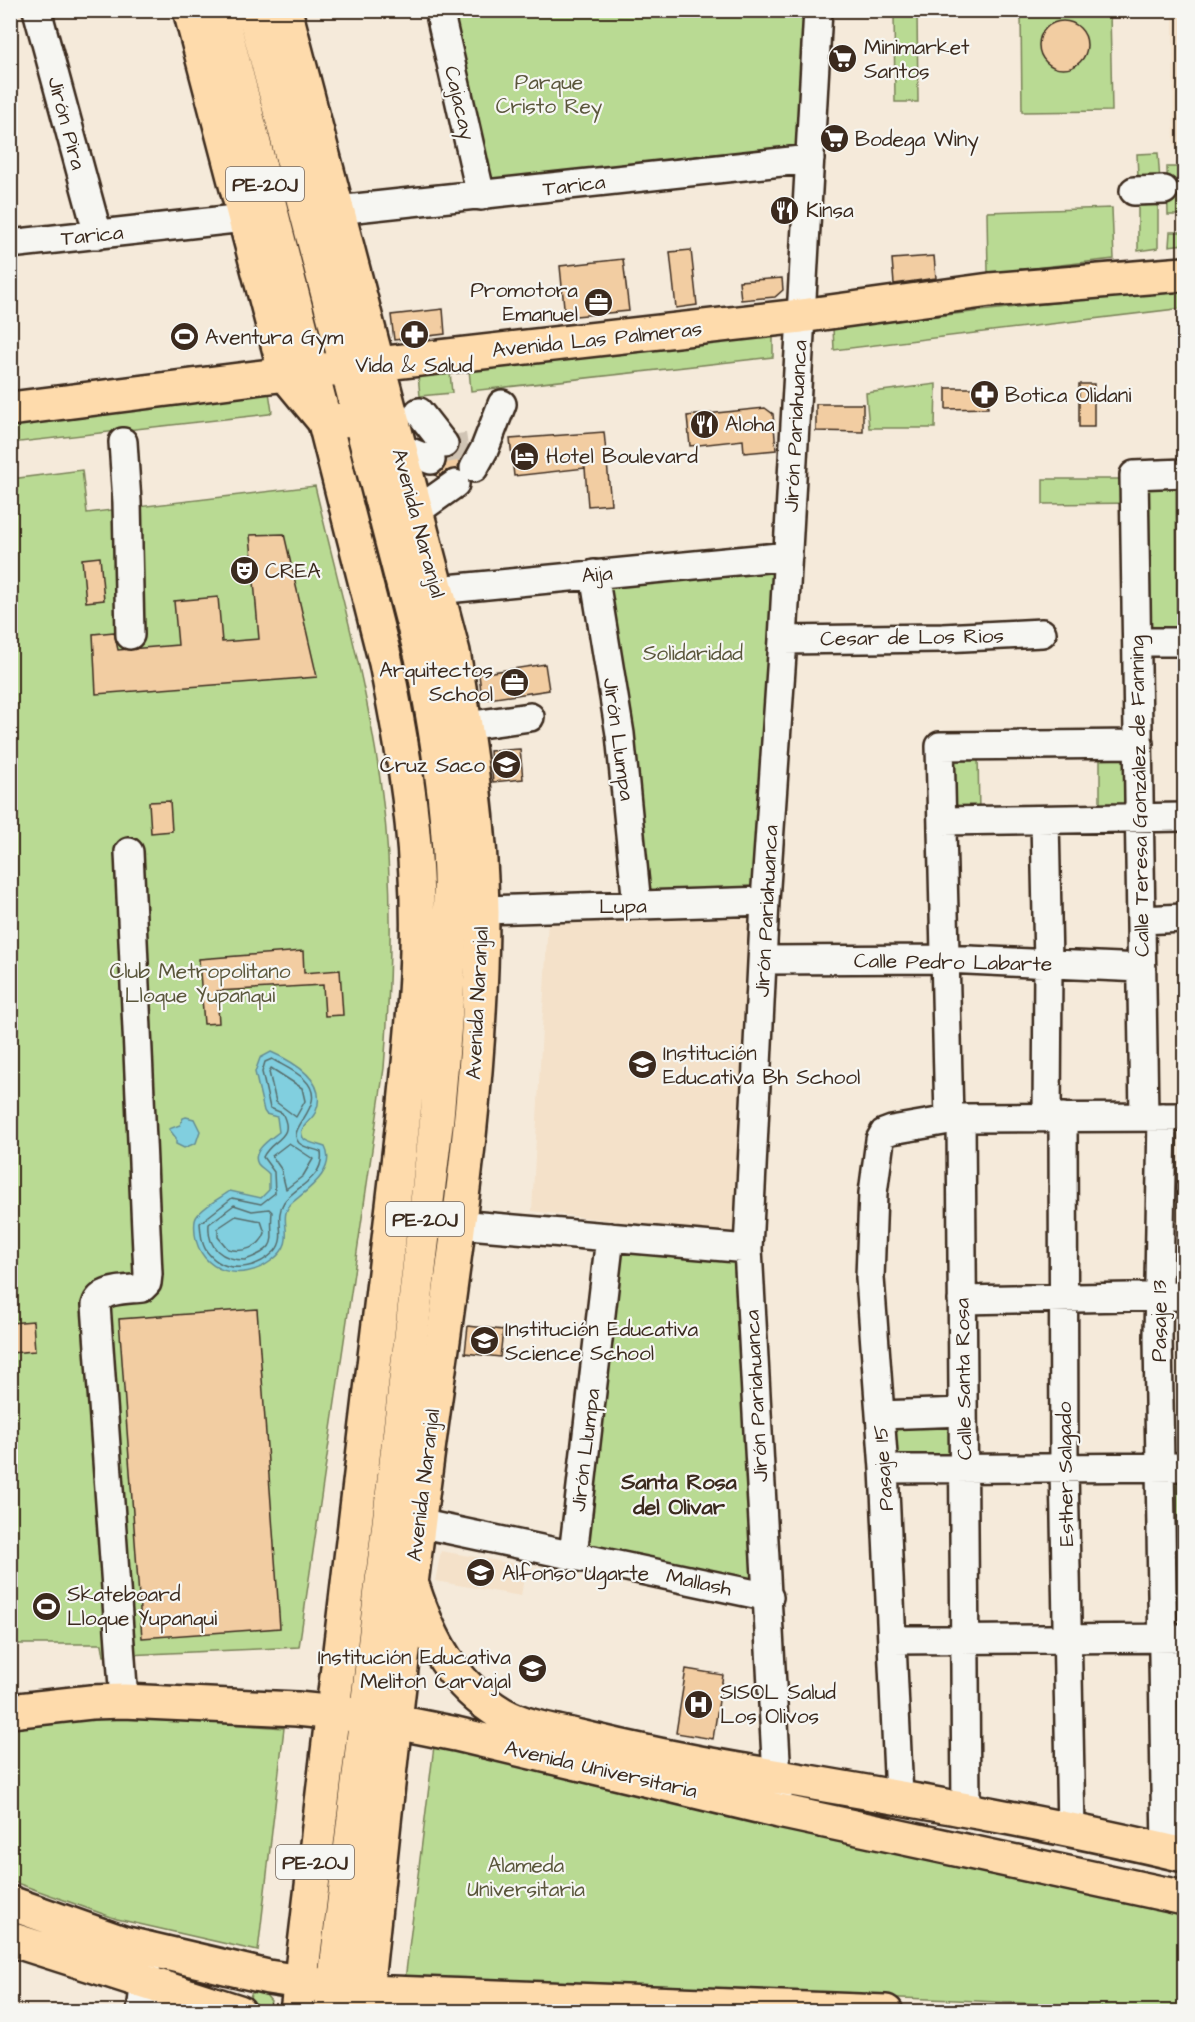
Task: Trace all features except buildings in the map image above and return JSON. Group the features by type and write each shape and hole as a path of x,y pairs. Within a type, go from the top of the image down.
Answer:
{"main road":[{"path":"190,10 244,218 298,374"},
{"name":"PE-20J","path":"220,10 298,374 325,422 373,608 400,734 412,815 417,878 414,1012 404,1113 299,1997"},
{"name":"Avenida Naranjal","path":"254,10 363,366 398,447 417,511 422,657 436,730 446,812 450,876 447,1014 438,1117 380,1719 344,2003"},
{"name":"Avenida Naranjal","path":"285,10 337,210 363,366 359,418 421,591 453,652 466,726 476,810 482,910 478,1027 471,1120 411,1581 380,1719"},
{"name":"Avenida Las Palmeras","path":"10,409 801,316 990,290 1185,274"},
{"path":"325,422 359,418"},
{"name":"Avenida Universitaria","path":"411,1581 423,1619 436,1648 449,1668 475,1695 505,1715 533,1726 671,1758 899,1796 1175,1852"},
{"name":"Avenida Universitaria","path":"10,1711 91,1702 124,1701 333,1713 380,1719 779,1811 1185,1898"},
{"path":"10,1903 123,1943 150,1949 299,1997 344,2003 886,2012"},
{"path":"10,1939 155,1998 239,2012"}],"street":[{"name":"Jirón Pira","path":"37,10 98,235"},
{"name":"Cajacay","path":"439,10 482,196"},
{"name":"Jirón Pariahuanca","path":"779,1811 769,1596 748,1249 764,960 765,901 788,556 818,10"},
{"name":"Tarica","path":"337,210 810,159"},
{"path":"1134,191 1164,190"},
{"name":"Tarica","path":"10,244 244,218"},
{"path":"417,511 502,404"},
{"path":"419,412 456,464"},
{"path":"123,442 128,502 130,635"},
{"path":"398,447 456,464"},
{"name":"Calle Teresa González de Fanning","path":"1163,1117 1142,968 1134,475 1185,473"},
{"name":"Aija","path":"421,591 788,556"},
{"name":"Jirón Llumpa","path":"594,574 620,734 637,905"},
{"name":"Cesar de Los Rios","path":"783,640 943,638 1042,633"},
{"path":"1138,642 1185,642"},
{"path":"466,726 530,717"},
{"name":"Calle Santa Rosa","path":"966,1809 962,1300 946,959 940,746 1139,744"},
{"path":"942,820 1185,818"},
{"name":"Esther Salgado","path":"1045,819 1048,964 1064,1297 1064,1467 1071,1831"},
{"path":"124,1701 96,1305 98,1298 104,1294 142,1288 147,1282 148,1274 129,852"},
{"name":"Lupa","path":"482,910 511,907 765,901"},
{"path":"1141,920 1185,918"},
{"name":"Calle Pedro Labarte","path":"764,960 946,959 1142,968"},
{"path":"955,1119 1163,1117"},
{"name":"Pasaje 13","path":"1163,1117 1172,1296 1175,1852"},
{"name":"Pasaje 15","path":"899,1796 884,1469 870,1278 873,1193 880,1140 884,1133 955,1119"},
{"path":"457,1224 748,1249"},
{"name":"Jirón Llumpa","path":"573,1555 610,1237"},
{"path":"962,1300 1172,1296"},
{"path":"880,1415 963,1412"},
{"path":"884,1469 1173,1467"},
{"name":"Mallash","path":"418,1523 769,1596"},
{"path":"892,1640 1174,1638"},
{"path":"150,1949 155,1998"}],"shaded area":[{"path":"1173,11 1184,11 1184,146 1174,146"},
{"name":"Institución Educativa Bh School","path":"750,911 736,1236 532,1211 548,919"},
{"name":"Alfonso Ugarte","path":"441,1551 526,1566 521,1596 435,1581"}],"green space":[{"name":"Parque Cristo Rey","path":"443,11 807,11 800,144 794,152 485,184"},
{"path":"894,11 917,11 918,102 895,102"},
{"path":"1021,11 1110,11 1112,111 1022,112"},
{"path":"1158,153 1160,182 1144,183 1138,177 1137,154"},
{"path":"1167,167 1184,167 1184,215 1168,215"},
{"path":"1158,199 1158,248 1138,251 1138,208 1142,202"},
{"path":"1112,208 1114,259 988,273 987,212"},
{"path":"1170,232 1184,232 1184,244 1169,246"},
{"path":"1184,288 1184,308 834,350 833,328"},
{"path":"773,334 773,357 471,391 469,369"},
{"path":"450,372 452,393 420,396 418,375"},
{"path":"936,384 935,428 869,428 866,393"},
{"path":"269,392 272,412 269,414 11,443 10,418"},
{"name":"Club Metropolitano Lloque Yupanqui","path":"82,470 87,513 315,486 353,639 369,716 386,828 390,896 390,965 384,1068 299,1647 104,1656 102,1644 11,1644 11,479"},
{"path":"1043,479 1176,479 1177,647 1142,647 1141,503 1043,504"},
{"name":"Solidaridad","path":"777,565 756,893 642,896 604,583"},
{"path":"1100,749 1134,749 1133,816 1100,816"},
{"path":"947,754 978,754 979,813 949,814"},
{"path":"620,1244 739,1256 754,1579 588,1545"},
{"path":"957,1406 957,1462 887,1464 882,1410"},
{"path":"1166,1481 1184,1481 1184,1539 1167,1539"},
{"path":"116,1716 284,1728 258,1951 117,1919 11,1881 10,1725"},
{"name":"Alameda Universitaria","path":"434,1746 1184,1914 1184,2011 956,2000 405,1980"},
{"path":"260,1988 271,2001 268,2011 253,2011 247,2007 251,1994"}],"water":[{"path":"271,1052 299,1067 313,1082 318,1100 316,1111 303,1128 302,1134 303,1138 311,1143 325,1147 328,1155 327,1164 319,1179 288,1209 285,1215 285,1245 280,1253 260,1268 248,1272 224,1270 205,1258 195,1234 195,1220 212,1202 230,1191 261,1198 269,1190 269,1174 256,1159 263,1145 279,1132 277,1117 266,1114 264,1111 255,1072 260,1058"},
{"path":"186,1117 194,1119 200,1131 196,1143 184,1148 176,1144 176,1138 169,1129 180,1125"}],"tunnel":[{"path":"444,444 448,449 468,446"}],"place":[{"name":"Minimarket Santos","path":"843,59"},
{"name":"Bodega Winy","path":"834,139"},
{"name":"Kinsa","path":"785,210"},
{"name":"Promotora Emanuel","path":"599,302"},
{"name":"Vida & Salud","path":"414,334"},
{"name":"Aventura Gym","path":"184,337"},
{"name":"Botica Olidani","path":"984,395"},
{"name":"Aloha","path":"704,424"},
{"name":"Hotel Boulevard","path":"525,456"},
{"name":"CREA","path":"244,571"},
{"name":"Arquitectos School","path":"514,682"},
{"name":"Cruz Saco","path":"506,765"},
{"name":"Institución Educativa Bh School","path":"642,1065"},
{"name":"Institución Educativa Science School","path":"484,1341"},
{"name":"Alfonso Ugarte","path":"481,1573"},
{"name":"Skateboard Lloque Yupanqui","path":"46,1606"},
{"name":"Institución Educativa Meliton Carvajal","path":"532,1669"},
{"name":"SISOL Salud Los Olivos","path":"699,1704"}],"district":[{"name":"Santa Rosa del Olivar","path":"679,1494"}]}
